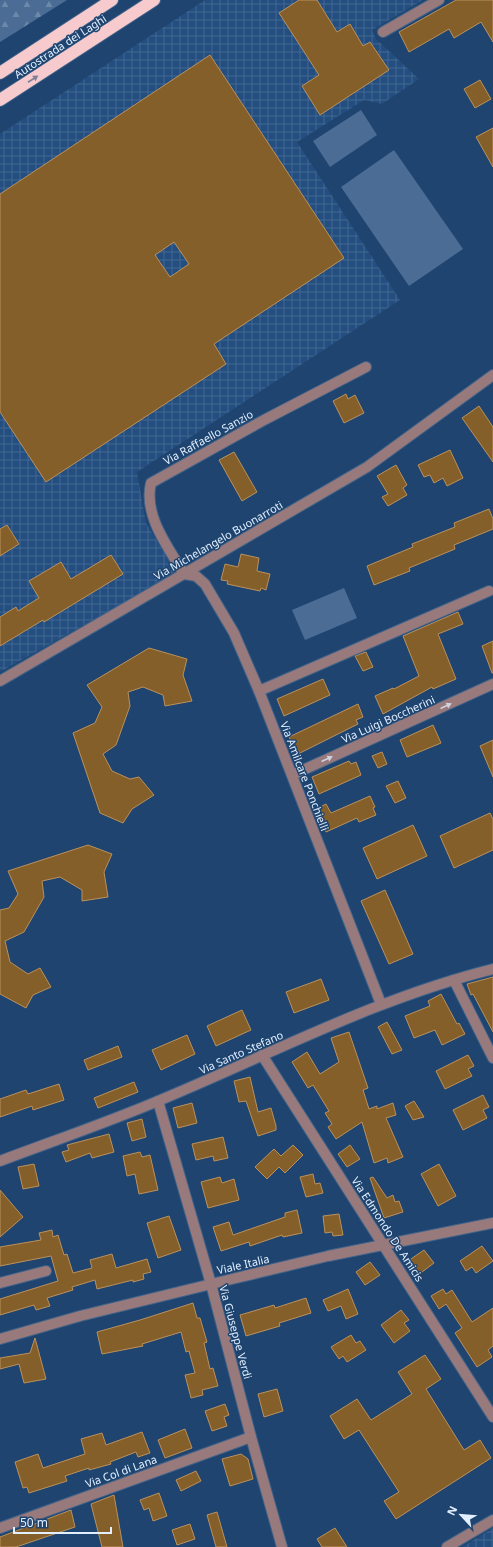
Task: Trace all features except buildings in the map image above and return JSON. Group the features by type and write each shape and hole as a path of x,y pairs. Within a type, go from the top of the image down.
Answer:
{"highway":[{"name":"Autostrada dei Laghi","path":"0,73 112,0"},
{"name":"Autostrada dei Laghi","path":"0,100 154,0"}],"street":[{"path":"383,32 439,0"},
{"name":"Via Raffaello Sanzio","path":"184,574 153,520 148,492 151,483 264,420 366,367"},
{"name":"Via Michelangelo Buonarroti","path":"0,680 367,467 493,376"},
{"name":"Via Amilcare Ponchielli","path":"184,574 196,576 205,584 234,633 259,691 381,1004"},
{"path":"259,691 489,591"},
{"name":"Via Luigi Boccherini","path":"292,775 493,684"},
{"name":"Via Santo Stefano","path":"0,1161 158,1101 381,1004 454,980 493,970"},
{"path":"454,980 493,1058"},
{"name":"Via Edmondo De Amicis","path":"262,1055 385,1246 493,1418"},
{"name":"Via Giuseppe Verdi","path":"158,1101 211,1284 251,1437 282,1547"},
{"name":"Viale Italia","path":"0,1339 80,1316 328,1256 385,1246 493,1223"},
{"path":"0,1283 46,1271"},
{"name":"Via Col di Lana","path":"0,1528 251,1437"},
{"path":"447,1547 493,1520"}],"shaded area":[{"path":"205,0 423,0 372,30 376,39 419,79 382,104 364,100 297,142 400,300 137,472 146,523 177,573 0,672 0,134"},
{"path":"493,1528 493,1547 462,1547"}],"green space":[{"path":"0,0 67,0 0,42"},
{"path":"361,110 377,135 330,167 313,141"},
{"path":"394,150 463,249 409,286 341,187"},
{"path":"344,588 357,618 305,640 292,610"}]}
